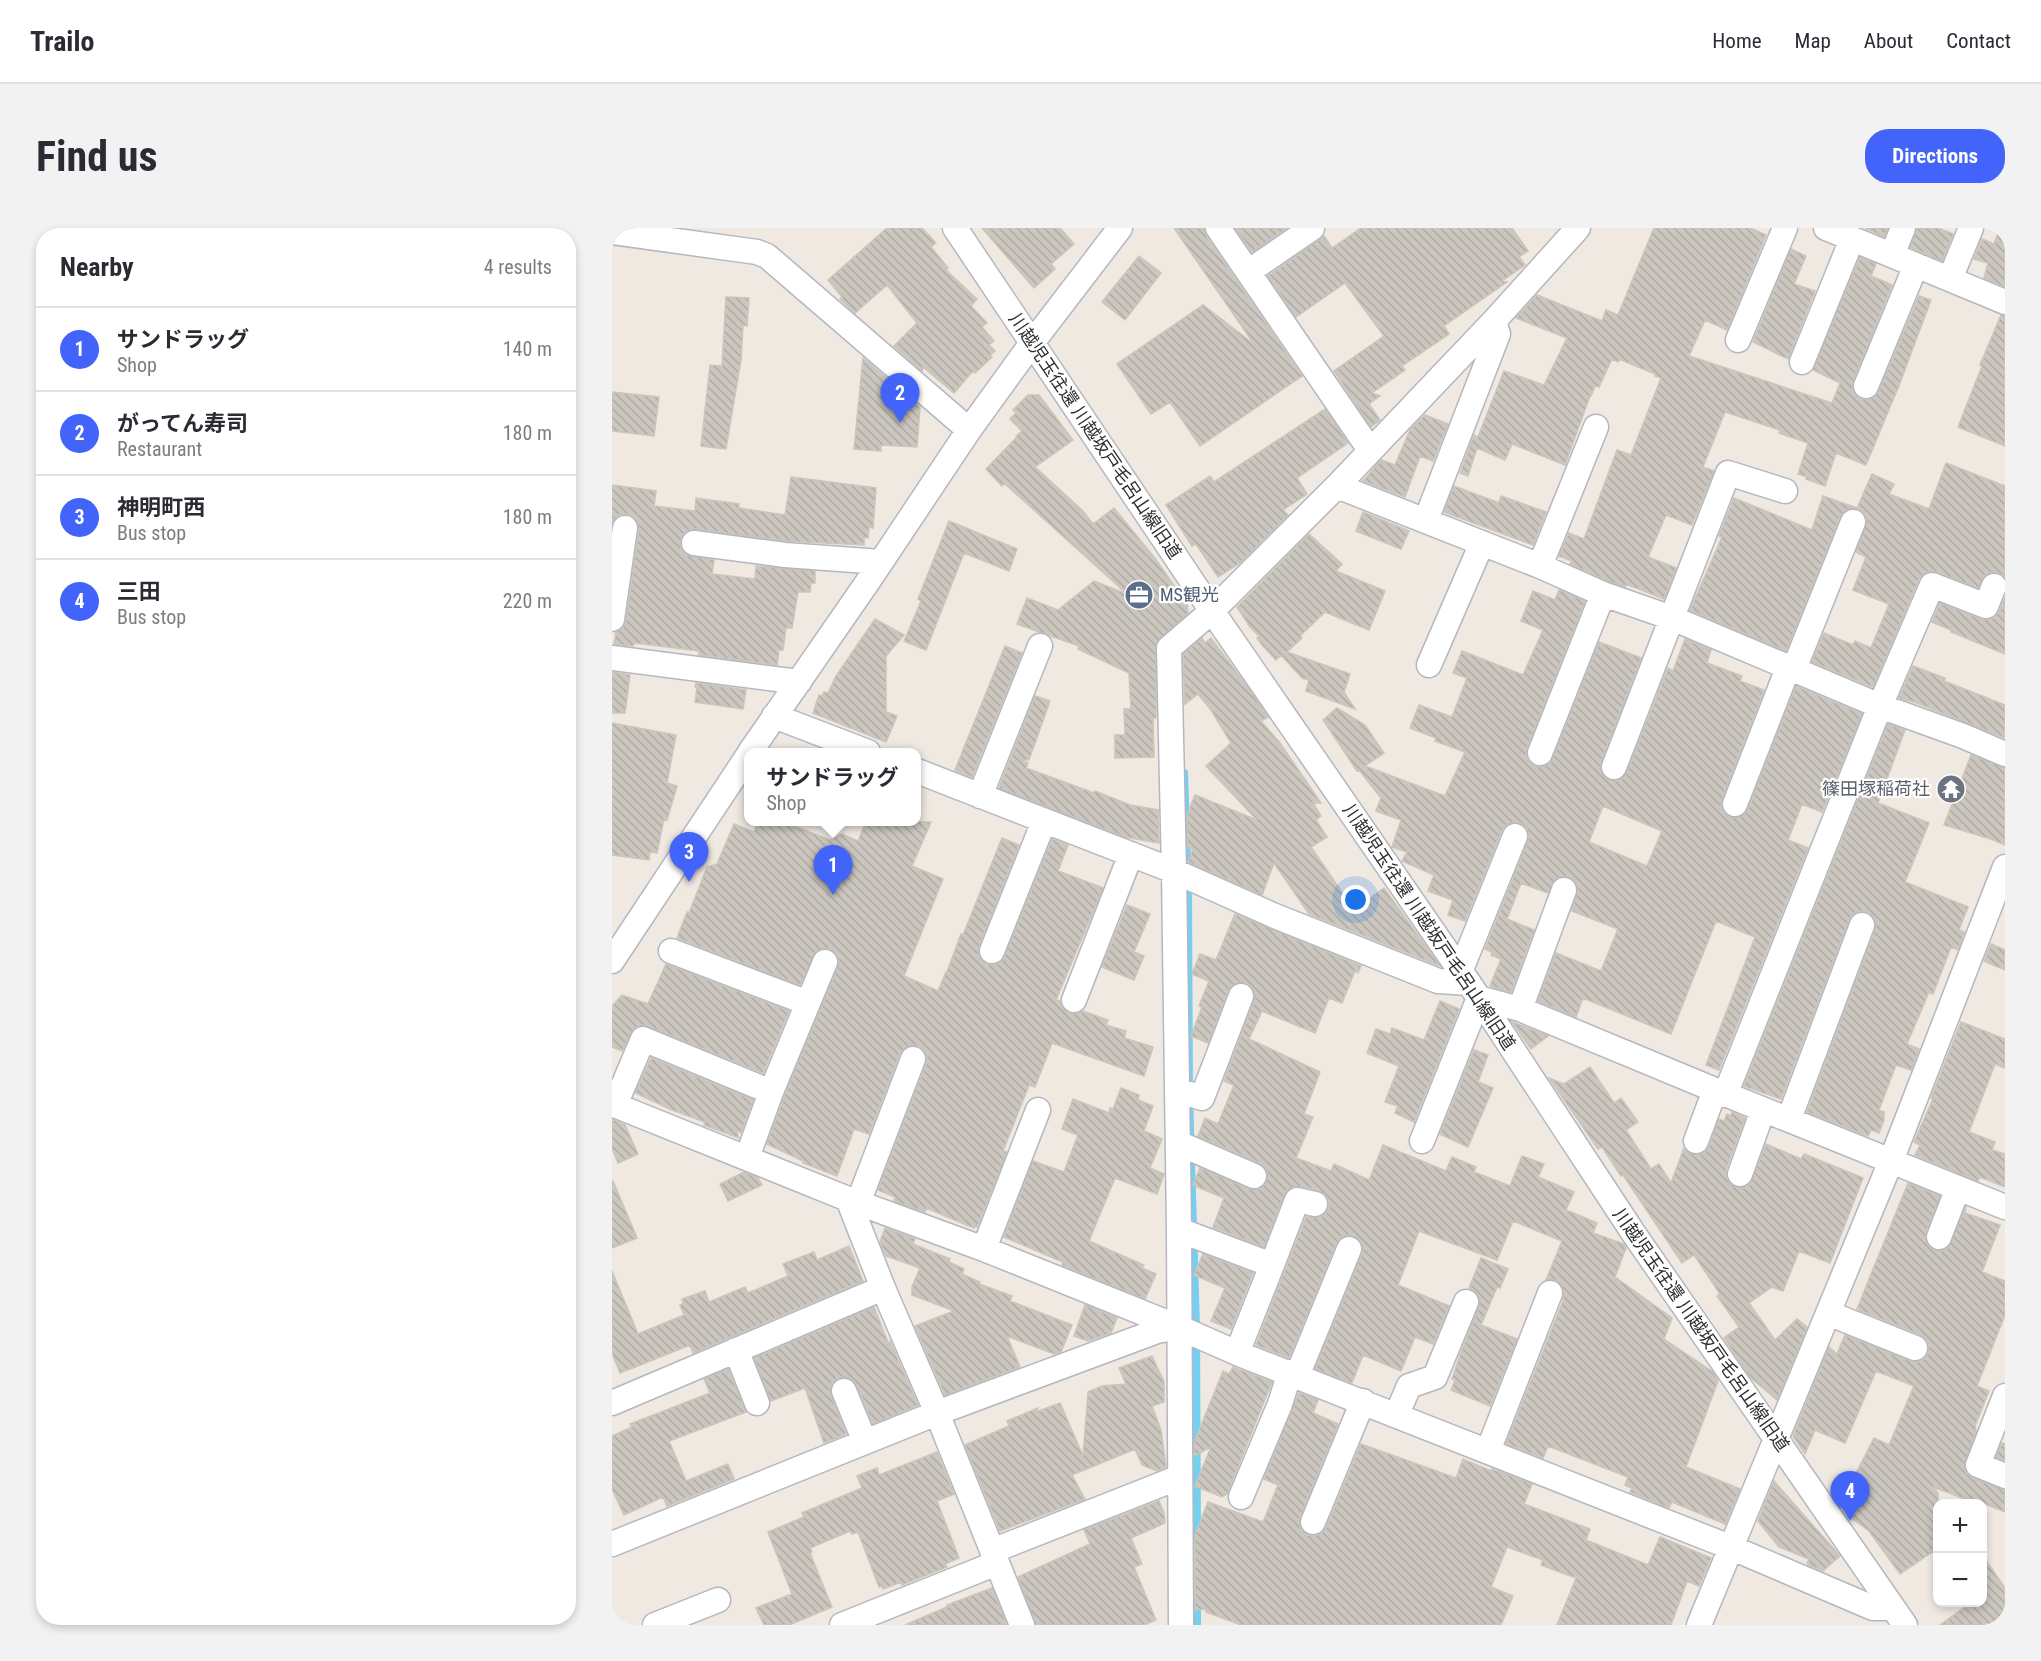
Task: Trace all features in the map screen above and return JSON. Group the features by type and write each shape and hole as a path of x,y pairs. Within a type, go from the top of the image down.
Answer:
{"street":[{"name":"川越児玉往還 川越坂戸毛呂山線旧道","path":"955,228 1212,611 1470,984 1634,1234 1899,1617"},
{"path":"752,748 969,430 1120,228"},
{"path":"1218,228 1370,450"},
{"path":"1248,272 1312,228"},
{"path":"1188,1622 1180,1477 1178,1143 1169,648 1212,611 1337,486 1494,321 1578,228"},
{"path":"1738,340 1785,228"},
{"path":"1826,228 2005,302"},
{"path":"1892,255 1902,228"},
{"path":"1950,279 1971,228"},
{"path":"612,232 757,252 767,256 969,430"},
{"path":"1802,362 1852,239"},
{"path":"1866,386 1916,265"},
{"path":"1426,520 1498,334 1494,321"},
{"path":"1540,566 1596,427"},
{"path":"1614,767 1728,473 1785,491"},
{"path":"1337,486 1540,566 1603,594 1672,618 1791,669 2005,754"},
{"path":"1735,804 1853,522"},
{"path":"612,619 625,528"},
{"path":"694,543 785,555 881,562"},
{"path":"1429,665 1482,543"},
{"path":"1696,1141 1720,1092 1932,585 1986,606 1995,586"},
{"path":"1540,753 1603,594"},
{"path":"980,796 1040,646"},
{"path":"612,658 799,682"},
{"path":"774,716 855,748"},
{"path":"612,961 744,761"},
{"path":"921,773 1174,871 1275,916 1438,981 1470,984 1520,1009 2005,1207"},
{"path":"992,951 1044,821"},
{"path":"1422,1141 1515,836"},
{"path":"1074,1000 1131,854"},
{"path":"1699,1625 1891,1161 2005,867"},
{"path":"1520,1009 1564,890"},
{"path":"1789,1119 1862,925"},
{"path":"671,951 808,1003"},
{"path":"747,1158 771,1092 825,962"},
{"path":"1177,1090 1202,1098 1241,996"},
{"path":"771,1092 643,1039 613,1105 853,1201 984,1249 1237,1353 1397,1414 1899,1617"},
{"path":"913,1059 853,1201 883,1288 938,1413 1022,1625"},
{"path":"984,1249 1038,1110"},
{"path":"1740,1174 1763,1110"},
{"path":"1178,1143 1254,1176"},
{"path":"1939,1237 1958,1188"},
{"path":"1237,1353 1297,1200 1315,1204"},
{"path":"1179,1230 1272,1265"},
{"path":"1241,1497 1349,1249"},
{"path":"612,1403 883,1288"},
{"path":"1488,1451 1550,1293"},
{"path":"1397,1414 1408,1386 1435,1377 1466,1302"},
{"path":"1828,1313 1915,1348"},
{"path":"612,1544 938,1413 1158,1331 1178,1327"},
{"path":"736,1350 757,1403"},
{"path":"844,1391 866,1442"},
{"path":"2005,1396 1978,1465 2005,1476"},
{"path":"1313,1522 1363,1401"},
{"path":"842,1625 1180,1477"},
{"path":"655,1625 718,1600"}],"building":[{"path":"887,228 922,228 936,243 931,247 948,268 946,270 977,299 971,306 987,323 982,327 994,341 989,345 995,351 990,355 992,357 975,373 973,371 954,393 923,367 922,371 894,346 917,323 887,285 855,313 840,299 842,297 828,280"},
{"path":"982,228 1060,228 1074,244 1051,264 1055,269 1034,288"},
{"path":"1174,228 1204,228 1206,236 1302,376 1200,446 1170,402 1151,414 1117,364 1203,305 1254,344"},
{"path":"1235,228 1287,228 1252,252"},
{"path":"1361,228 1512,228 1528,251 1519,257 1525,265 1502,281 1507,282 1444,326 1449,334 1402,366 1405,370 1372,393 1380,396 1369,404 1380,420 1371,427 1334,371 1384,336 1345,283 1296,317 1268,276 1324,236 1332,248"},
{"path":"1654,228 1750,228 1766,235 1727,330 1705,320 1689,356 1832,403 1840,383 1813,370 1860,257 1876,264 1871,276 1892,285 1853,381 1854,394 1860,399 1868,400 1875,397 1879,391 1919,296 1931,300 1866,465 1836,453 1825,486 1806,479 1807,477 1798,474 1808,443 1779,433 1780,430 1725,412 1703,467 1714,471 1692,525 1666,515 1648,557 1676,568 1664,599 1626,584 1625,587 1608,581 1570,564 1572,561 1559,556 1569,533 1584,539 1617,450 1631,455 1661,378 1655,374 1619,359 1618,362 1612,359 1599,387 1595,386 1590,396 1565,465 1512,444 1505,460 1477,448 1468,476 1460,473 1474,435 1478,437 1504,371 1544,385 1567,338 1516,318 1537,295 1602,321 1606,310 1618,315"},
{"path":"1865,228 1888,228 1884,237"},
{"path":"1917,228 1938,228 1953,234 1942,261 1910,247"},
{"path":"2000,228 2005,228 2005,287 1984,278 1988,263 1974,259 1982,239 1994,244"},
{"path":"1791,249 1806,256 1794,284 1815,291 1788,359 1753,342"},
{"path":"1139,256 1161,273 1125,320 1102,302"},
{"path":"726,297 749,298 747,326 743,325 741,360 726,449 701,446 710,365 722,366"},
{"path":"2001,315 2005,316 2005,446 1958,427"},
{"path":"863,358 920,407 917,447 881,445 881,451 854,449"},
{"path":"612,392 659,397 654,436 612,431"},
{"path":"1028,395 1039,395 1073,440 1035,467 1083,511 1093,524 1114,508 1154,557 1187,604 1188,613 1156,643 1154,757 1115,758 1115,735 1125,735 1124,709 1131,709 1129,673 1078,649 1079,646 1017,624 1027,598 1058,610 1094,581 1127,594 1004,483 1002,486 986,469 1022,431 1010,419 1016,413 1013,410"},
{"path":"1325,409 1348,443 1297,478 1307,494 1283,510 1288,515 1240,563 1218,577 1196,544 1192,546 1166,505 1210,476 1214,482"},
{"path":"1425,415 1448,424 1433,461 1420,456 1405,497 1363,481 1381,460 1395,465 1410,430"},
{"path":"1946,463 2005,486 2005,577 1991,572 1985,575 1978,588 1937,572 1929,571 1923,574 1873,687 1812,662 1824,633 1853,645 1855,641 1871,648 1889,604 1853,590 1866,557 1856,552 1867,521 1865,514 1859,509 1850,508 1840,517 1786,651 1690,610 1722,537 1719,536 1734,498 1812,530 1823,496 1857,508 1872,474 1894,484 1889,494 1929,509"},
{"path":"791,477 876,488 873,528 869,527 868,538 864,537 864,545 786,541 696,529 683,534 680,542 681,549 686,555 714,560 712,574 755,579 756,566 815,571 815,583 811,583 810,592 798,592 792,628 786,628 783,650 779,650 777,665 699,655 699,651 635,643 633,646 614,644 616,632 623,628 626,621 639,529 634,517 628,514 619,515 612,523 612,485 656,491 654,506 695,511 696,498 739,504 739,508 785,515"},
{"path":"1454,486 1499,503 1501,496 1546,512 1533,545 1444,512"},
{"path":"1363,512 1409,531 1401,549 1356,531"},
{"path":"949,521 1017,549 1009,571 964,553 926,650 904,641 921,601 918,599"},
{"path":"1309,534 1342,564 1336,571 1385,591 1369,630 1325,612 1287,652 1350,674 1344,692 1355,709 1306,691 1309,680 1302,678 1281,655 1276,660 1262,645 1257,638 1259,636 1237,607"},
{"path":"1559,590 1585,601 1527,748 1526,756 1534,766 1543,767 1553,758 1599,642 1641,658 1601,762 1600,769 1609,780 1616,781 1627,772 1668,668 1673,671 1685,639 1711,650 1707,663 1742,676 1740,681 1764,690 1722,799 1721,806 1730,817 1737,818 1748,809 1796,686 1862,714 1822,812 1802,804 1788,840 1808,848 1719,1070 1706,1065 1755,937 1716,921 1671,1034 1583,998 1576,1017 1538,1001 1556,953 1601,971 1618,929 1572,911 1578,888 1575,881 1569,877 1562,876 1555,879 1548,893 1521,883 1507,919 1534,930 1511,992 1490,986 1501,959 1491,955 1492,952 1485,949 1528,841 1527,828 1521,823 1507,824 1502,830 1465,921 1448,915 1453,900 1428,891 1434,875 1402,861 1407,852 1392,847 1401,820 1376,811 1381,798 1359,770 1357,771 1323,720 1337,708 1365,725 1384,753 1365,766 1445,796 1465,752 1435,741 1436,738 1410,728 1419,705 1452,717 1467,678 1453,673 1462,651 1523,675 1543,630 1521,621 1533,591 1555,600","holes":["1603,806 1662,831 1647,866 1589,842"]},
{"path":"2005,597 2005,654 1932,622 1940,603 1989,620 1999,612"},
{"path":"875,619 904,635 886,656 886,712 897,716 886,742 813,713 819,695 822,696 824,692 828,693 836,676"},
{"path":"1202,638 1205,643 1211,638 1249,689 1268,717 1261,721 1280,743 1321,803 1313,803 1321,816 1316,820 1327,837 1311,847 1352,907 1358,904 1359,906 1384,888 1440,966 1309,914 1274,863 1262,895 1188,862 1193,849 1188,848 1187,815 1195,795 1257,820 1206,766 1231,743 1211,710 1198,694 1185,704 1183,654"},
{"path":"1005,646 1022,653 972,777 955,770"},
{"path":"1913,666 2005,705 2005,738 1899,698"},
{"path":"612,672 630,675 625,713 612,713"},
{"path":"696,683 746,690 743,709 695,702"},
{"path":"1035,696 1050,701 1029,760 1019,760 1028,763 1026,768 1094,793 1095,791 1130,805 1158,810 1159,843 1125,837 999,788"},
{"path":"612,723 676,735 667,783 677,786 667,820 664,819 657,853 650,852 649,860 612,855"},
{"path":"1888,724 1905,730 1878,803 1929,823 1905,882 1968,907 1959,930 1964,932 1958,950 1951,947 1933,994 1929,992 1907,1044 1919,1049 1911,1070 1896,1065 1879,1110 1884,1112 1884,1120 1879,1133 1871,1130 1868,1136 1807,1112 1875,930 1876,922 1868,912 1859,911 1849,920 1781,1099 1744,1086"},
{"path":"1971,755 2005,768 2005,845 1944,825"},
{"path":"921,822 931,822 912,866 943,879 904,976 938,991 1002,838 1019,845 979,946 978,954 981,959 986,964 993,965 1000,963 1005,956 1052,839 1068,845 1058,871 1103,888 1056,1000 1060,1001 1068,1013 1077,1014 1083,1011 1108,1020 1106,1025 1126,1031 1124,1038 1153,1047 1144,1076 1052,1043 1035,1087 1029,1085 1003,1151 1007,1152 977,1227 974,1228 926,1208 925,1212 894,1201 895,1197 878,1190 926,1064 927,1056 919,1046 910,1045 900,1053 869,1134 854,1129 837,1176 803,1163 767,1144 838,967 837,954 831,949 824,948 816,951 800,985 677,938 707,867 717,864 734,824 754,832 756,826 793,826 830,840 842,834 858,841 864,826 921,826"},
{"path":"1127,905 1150,914 1134,952 1144,956 1134,980 1102,967"},
{"path":"1235,914 1361,966 1358,973 1355,971 1342,1003 1329,998 1315,1033 1262,1011 1249,1039 1320,1072 1304,1114 1313,1117 1296,1158 1331,1171 1334,1164 1369,1180 1383,1145 1446,1171 1452,1157 1476,1167 1474,1172 1510,1186 1522,1156 1544,1164 1538,1177 1574,1192 1566,1210 1597,1223 1593,1233 1624,1244 1626,1248 1615,1277 1672,1318 1664,1339 1713,1372 1718,1381 1686,1467 1740,1489 1725,1524 1672,1502 1669,1508 1630,1492 1632,1488 1625,1485 1628,1477 1548,1446 1543,1458 1506,1444 1563,1301 1564,1291 1556,1280 1546,1280 1562,1241 1513,1221 1497,1260 1419,1231 1398,1285 1449,1306 1433,1344 1415,1337 1401,1371 1363,1355 1352,1383 1315,1369 1362,1254 1361,1241 1354,1236 1341,1237 1336,1244 1289,1358 1256,1345 1306,1217 1319,1218 1325,1214 1329,1208 1329,1200 1318,1190 1300,1186 1288,1189 1264,1247 1213,1227 1224,1198 1193,1185 1200,1168 1249,1189 1262,1188 1267,1181 1268,1174 1260,1163 1198,1136 1205,1118 1218,1124 1234,1085 1224,1081 1254,1001 1255,993 1247,983 1239,982 1233,985 1228,991 1208,1043 1191,1036 1209,981 1192,974 1200,954 1216,960"},
{"path":"1991,944 2005,950 2005,970 1984,961"},
{"path":"666,964 789,1011 763,1073 648,1026 641,1025 634,1028 622,1051 612,1047 612,1006 622,995 648,1004"},
{"path":"1440,1001 1459,1009 1414,1122 1395,1113 1398,1106 1385,1102 1399,1066 1367,1053 1376,1029 1390,1034 1392,1028 1424,1040"},
{"path":"1512,1022 1515,1023 1548,1036 1531,1049"},
{"path":"1961,1022 2005,1039 2005,1068 1995,1064 1969,1132 1995,1142 1992,1150 2005,1154 2005,1187 1980,1177 1978,1181 1915,1155 1920,1145 1914,1142 1933,1099 1931,1098"},
{"path":"1474,1050 1488,1055 1478,1082 1493,1088 1468,1147 1440,1134"},
{"path":"651,1058 753,1100 741,1133 736,1130 739,1138 704,1125 705,1122 635,1093"},
{"path":"1590,1067 1614,1103 1621,1098 1638,1122 1626,1130 1651,1169 1659,1164 1671,1183 1684,1148 1692,1154 1698,1155 1705,1152 1719,1119 1724,1121 1727,1114 1731,1116 1732,1112 1745,1118 1726,1170 1726,1177 1735,1187 1743,1188 1750,1184 1766,1144 1801,1159 1804,1154 1863,1178 1830,1263 1799,1251 1783,1291 1772,1287 1749,1303 1775,1340 1797,1319 1807,1327 1777,1400 1750,1377 1724,1338 1739,1327 1717,1296 1720,1294 1694,1255 1682,1263 1623,1175 1621,1176 1602,1147 1598,1149 1549,1078 1564,1084"},
{"path":"1121,1088 1139,1095 1138,1100 1153,1106 1144,1131 1162,1139 1150,1168 1164,1174 1157,1194 1115,1178 1089,1241 1144,1265 1142,1268 1156,1274 1145,1299 1062,1265 1063,1262 1004,1237 1033,1161 1064,1172 1078,1135 1062,1129 1073,1099 1109,1113 1110,1108 1113,1109"},
{"path":"612,1119 625,1125 638,1154 618,1163 612,1148"},
{"path":"744,1172 758,1178 762,1185 728,1201 720,1184"},
{"path":"612,1182 637,1238 612,1248"},
{"path":"1908,1183 1940,1196 1925,1239 1933,1250 1941,1251 1948,1248 1966,1207 1965,1213 2000,1225 1982,1272 2005,1281 2005,1315 1977,1386 1989,1391 1975,1426 1976,1431 1964,1466 1966,1473 1972,1478 2005,1490 2005,1512 1987,1505 1987,1499 1965,1499 1933,1487 1938,1493 1938,1499 1933,1499 1933,1551 1900,1574 1869,1531 1849,1516 1869,1497 1850,1485 1874,1438 1889,1445 1914,1386 1876,1371 1845,1443 1815,1430 1805,1454 1793,1436 1829,1347 1837,1354 1845,1335 1910,1361 1918,1362 1928,1354 1929,1345 1921,1335 1857,1309"},
{"path":"885,1228 915,1239 913,1244 950,1259 949,1262 964,1269 962,1274 980,1282 979,1284 1012,1296 1010,1301 1072,1325 1061,1352 1054,1354 1007,1336 1020,1367 945,1395 915,1326 954,1311 912,1295 912,1287 920,1268 886,1256 880,1242"},
{"path":"849,1246 863,1281 693,1353 690,1345 620,1373 612,1353 612,1271 638,1334 684,1315 680,1305 683,1304 682,1299 705,1291 709,1302 745,1287 748,1293 788,1276 783,1264 814,1252 817,1260"},
{"path":"1203,1254 1253,1273 1231,1329 1211,1321 1225,1288 1194,1275"},
{"path":"1481,1258 1508,1269 1500,1288 1497,1287 1481,1325 1517,1339 1490,1406 1451,1390 1460,1355 1479,1307 1478,1294 1469,1288"},
{"path":"1085,1305 1117,1318 1111,1333 1088,1341 1074,1336"},
{"path":"874,1307 889,1345 890,1341 918,1405 873,1424 857,1385 852,1379 838,1378 832,1383 831,1396 846,1434 824,1443 805,1388 771,1401 754,1358"},
{"path":"1152,1356 1164,1382 1164,1402 1152,1406 1161,1430 1166,1467 1157,1471 1142,1465 1135,1449 1072,1475 1085,1499 1000,1531 965,1445 1009,1426 1007,1421 1038,1408 1036,1412 1060,1403 1083,1456 1088,1392 1102,1386 1126,1384 1119,1368"},
{"path":"1233,1367 1272,1382 1227,1494 1222,1497 1195,1486 1211,1447 1194,1456 1194,1443 1223,1371 1229,1374"},
{"path":"728,1369 746,1412 669,1441 686,1481 728,1464 734,1479 667,1506 663,1497 624,1515 612,1489 612,1436 632,1427 630,1424 710,1393 704,1379"},
{"path":"1299,1393 1318,1400 1313,1413 1338,1424 1300,1517 1301,1530 1307,1535 1315,1536 1326,1528 1361,1444 1456,1478 1463,1459 1532,1484 1524,1504 1590,1529 1586,1540 1648,1565 1660,1537 1711,1558 1699,1586 1687,1581 1671,1625 1557,1625 1576,1578 1541,1565 1543,1560 1507,1547 1491,1587 1513,1596 1501,1625 1241,1625 1206,1612 1206,1609 1195,1610 1195,1535 1208,1502 1263,1522 1278,1485 1264,1479"},
{"path":"2002,1443 2005,1444 2005,1461 1996,1457"},
{"path":"937,1452 954,1494 937,1501 959,1558 945,1564 947,1567 902,1585 901,1582 883,1589 882,1586 879,1587 858,1532 852,1534 850,1531 810,1548 832,1607 789,1625 764,1625 756,1608 792,1594 768,1532 804,1517 802,1513 862,1488 857,1476 877,1468 879,1475"},
{"path":"1774,1481 1840,1556 1823,1571 1809,1565 1807,1563 1809,1559 1779,1547 1758,1521"},
{"path":"1159,1501 1165,1523 1131,1538 1142,1564 1134,1567 1156,1620 1144,1625 1036,1625 1018,1577 1090,1544 1084,1530"},
{"path":"1987,1562 2005,1588 2005,1620 1998,1625 1940,1625 1965,1607 1987,1607"},
{"path":"992,1588 1007,1625 905,1625 947,1607 947,1605"}],"waterway":[{"path":"1184,773 1188,891 1189,1095 1196,1327 1197,1541"},
{"path":"1197,1601 1197,1625"}],"place":[{"name":"がってん寿司","path":"900,423"},
{"name":"MS観光","path":"1139,595"},
{"name":"篠田塚稲荷社","path":"1951,789"},
{"name":"神明町西","path":"689,882"},
{"name":"サンドラッグ","path":"833,895"},
{"name":"三田","path":"1850,1521"}]}
